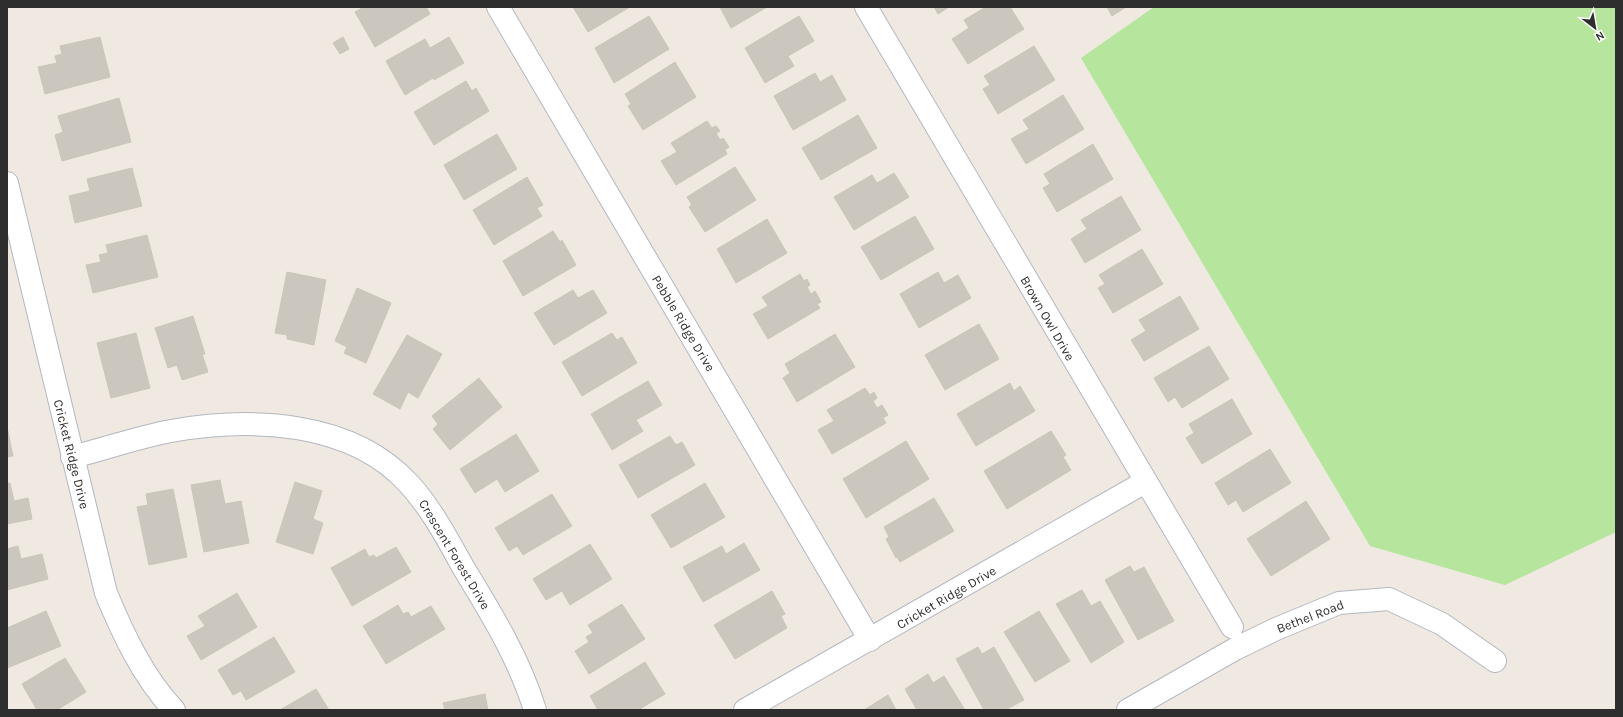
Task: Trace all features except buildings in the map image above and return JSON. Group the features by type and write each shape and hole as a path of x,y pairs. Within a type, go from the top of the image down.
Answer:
{"street":[{"name":"Pebble Ridge Drive","path":"498,7 870,640"},
{"name":"Brown Owl Drive","path":"866,7 1232,627"},
{"name":"Cricket Ridge Drive","path":"7,183 106,593 122,632 143,668 174,710"},
{"name":"Crescent Forest Drive","path":"72,457 169,431 207,426 291,427 319,433 350,443 391,467 419,496 437,522 506,638 524,677 535,710"},
{"name":"Cricket Ridge Drive","path":"745,710 1146,482"},
{"name":"Bethel Road","path":"1128,710 1262,636 1339,602 1389,599 1442,624 1496,661"}],"green space":[{"path":"1154,7 1616,7 1616,532 1505,585 1370,546 1081,58"}]}
